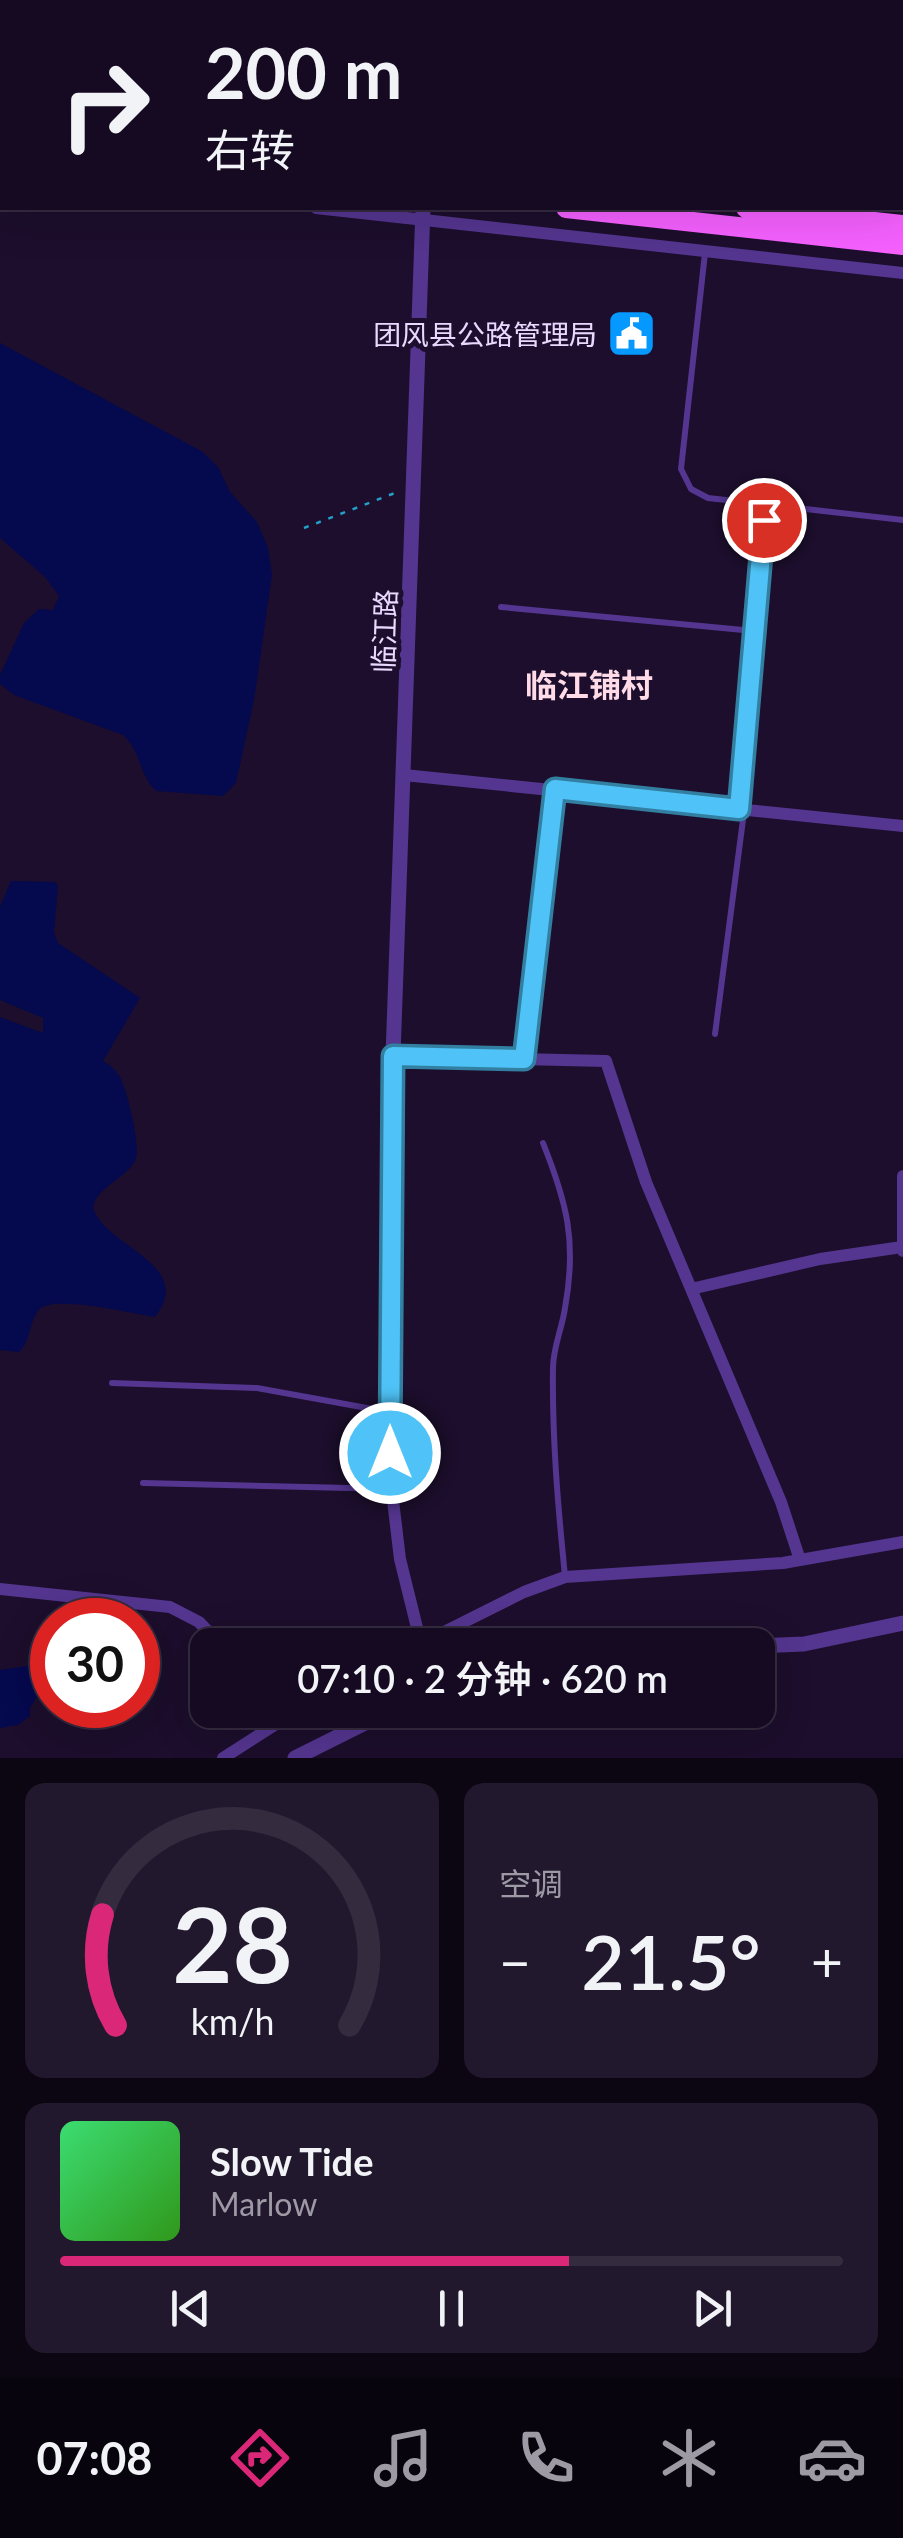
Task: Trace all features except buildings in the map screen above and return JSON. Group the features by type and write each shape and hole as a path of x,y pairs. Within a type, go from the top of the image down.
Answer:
{"main road":[{"path":"584,210 903,245"},
{"path":"764,210 903,225"}],"street":[{"path":"351,210 422,214 903,274"},
{"name":"临江路","path":"393,1056 422,214"},
{"path":"404,775 903,826"},
{"path":"415,1628 400,1559 392,1489 393,1056 606,1060 646,1182 781,1502 800,1560"},
{"path":"691,1289 820,1259 903,1249 903,1176"},
{"path":"451,1628 524,1592 565,1578 800,1560 903,1542"},
{"path":"0,1589 170,1607 205,1628"},
{"path":"775,1645 804,1644 903,1624"},
{"path":"224,1758 262,1728"},
{"path":"295,1758 355,1728"}],"lane":[{"path":"705,252 681,470 686,482 697,494 708,498 903,520"},
{"path":"715,1034 742,809 764,520"},
{"path":"501,606 754,631"},
{"path":"524,1059 555,789"},
{"path":"543,1143 562,1190 570,1230 565,1310 553,1366 556,1485 565,1578"},
{"path":"112,1383 257,1388 391,1412"},
{"path":"143,1482 392,1489"}],"path":[{"path":"304,528 414,488"}],"shaded area":[{"path":"0,343 203,452 218,467 230,492 257,522 268,548 272,575 254,700 236,783 223,796 156,791 123,735 14,695 0,684 0,675 24,623 39,609 53,610 59,596 45,577 0,538"},
{"path":"11,881 55,882 58,886 54,932 58,943 140,998 103,1061 123,1084 137,1154 93,1207 100,1221 156,1269 164,1283 165,1298 155,1317 76,1304 47,1306 39,1310 19,1352 0,1350 0,1017 43,1033 43,1018 0,1000 0,907"},
{"path":"30,1666 30,1716 18,1725 0,1728 0,1670"}],"place":[{"name":"团风县公路管理局","path":"632,334"}],"district":[{"name":"临江铺村","path":"589,684"}],"route":[{"path":"390,1453 393,1056 524,1059 555,789 739,809 764,520"}]}
